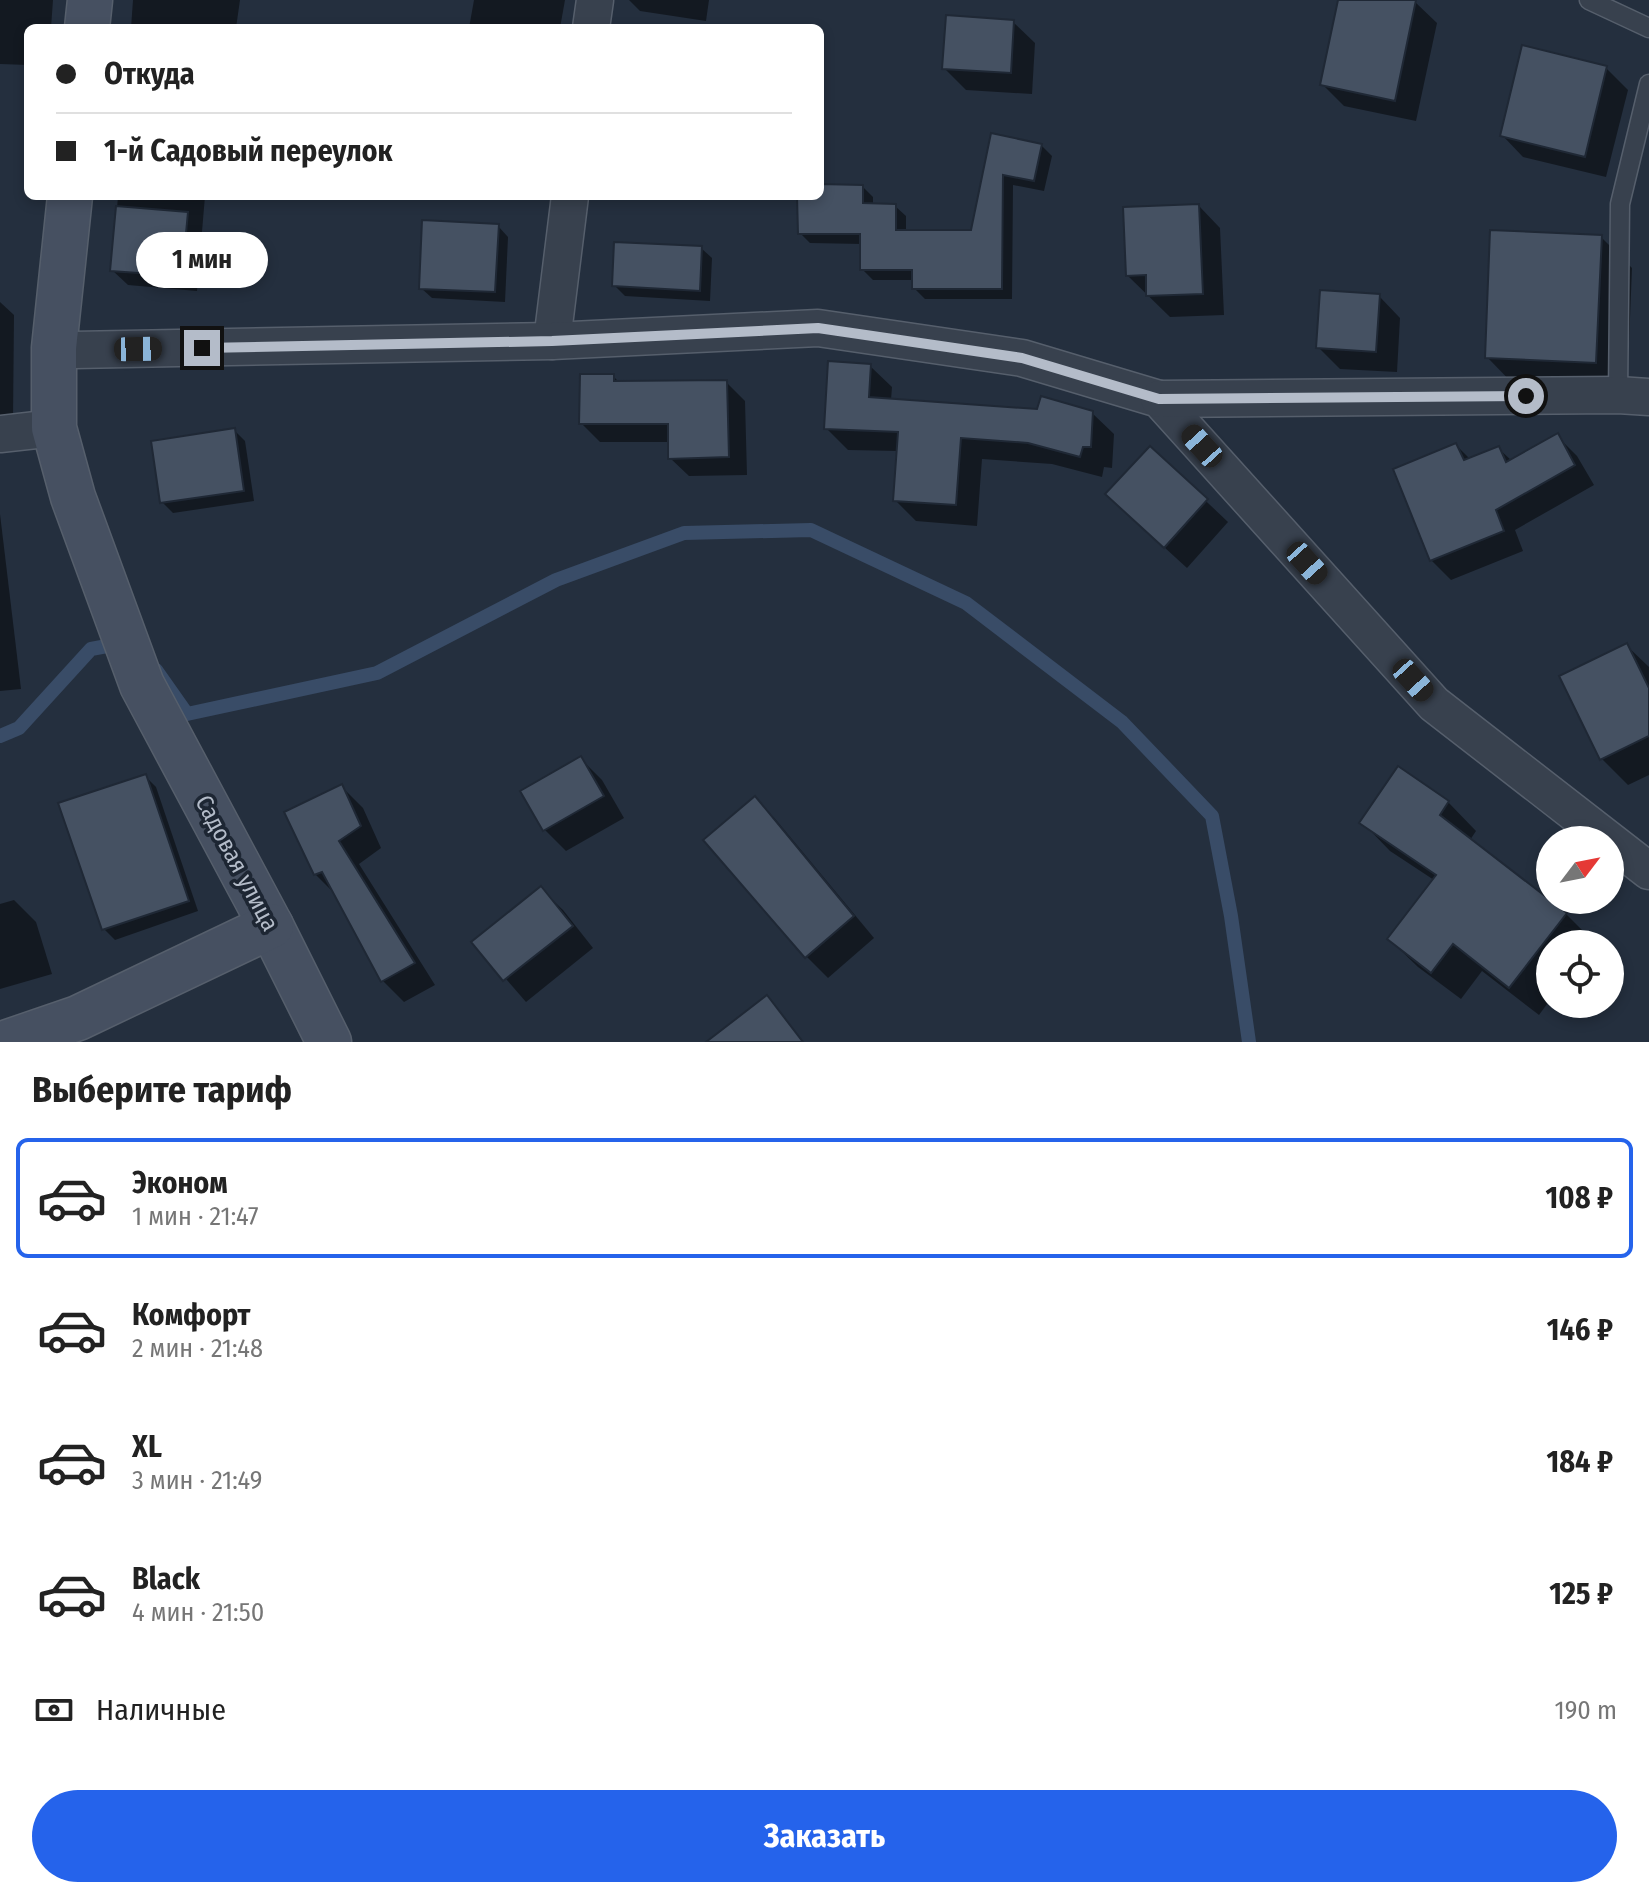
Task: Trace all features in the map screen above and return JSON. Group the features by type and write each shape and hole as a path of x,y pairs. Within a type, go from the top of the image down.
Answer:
{"street":[{"path":"87,24 90,0"},
{"path":"592,24 595,0"},
{"path":"0,434 54,428 54,348 70,200"},
{"path":"552,341 570,200"},
{"path":"54,348 552,341 818,328 1022,358 1159,399 1634,396"},
{"path":"1159,399 1434,704 1649,871"},
{"name":"Садовая улица","path":"54,428 73,497 142,685 271,926 329,1042"},
{"path":"8,1042 81,1024 271,926"}],"lane":[{"path":"1589,0 1649,28"},
{"path":"1634,396 1620,204 1649,84"}],"building":[{"path":"1338,0 1416,0 1395,101 1320,85"},
{"path":"946,15 1014,20 1011,73 942,69"},
{"path":"1522,45 1607,66 1585,157 1500,136"},
{"path":"991,133 1042,144 1034,181 1003,175 1002,289 912,289 912,270 860,270 860,234 798,234 797,200 824,200 824,184 863,185 863,203 896,204 896,230 971,230"},
{"path":"1199,204 1203,294 1146,296 1146,275 1126,276 1123,207"},
{"path":"116,206 188,212 182,276 110,271"},
{"path":"422,220 499,224 495,292 419,289"},
{"path":"1490,230 1602,235 1596,363 1485,358"},
{"path":"614,242 702,246 700,291 612,286"},
{"path":"1320,290 1380,294 1376,352 1316,348"},
{"path":"828,361 871,364 869,397 1037,409 1041,396 1093,411 1091,447 1083,447 1080,457 1028,443 961,438 956,505 893,501 898,432 824,429"},
{"path":"580,374 614,374 614,381 727,380 729,457 668,459 668,424 579,424"},
{"path":"235,428 244,491 160,503 151,441"},
{"path":"1558,433 1575,465 1496,510 1504,531 1430,561 1393,469 1456,443 1464,460 1499,446 1506,462"},
{"path":"1150,446 1208,499 1164,548 1105,494"},
{"path":"1627,643 1649,688 1649,736 1600,760 1559,676"},
{"path":"581,756 604,796 543,831 520,791"},
{"path":"1398,766 1449,801 1440,815 1536,889 1536,914 1566,914 1554,930 1536,930 1536,953 1509,988 1453,944 1431,973 1387,939 1436,875 1359,823"},
{"path":"146,774 189,901 102,930 58,803"},
{"path":"342,784 361,826 339,841 415,963 381,982 322,872 314,875 284,812"},
{"path":"755,796 854,916 805,958 703,840"},
{"path":"541,886 573,926 503,981 471,942"},
{"path":"767,995 803,1042 706,1042"}],"waterway":[{"path":"156,670 187,714 377,673 556,580 684,533 811,530 966,603 1122,722 1212,816 1231,916 1249,1042"},
{"path":"0,736 19,728 91,649 123,643"}],"route":[{"path":"202,348 552,341 818,328 1022,358 1159,399 1526,396"}]}
